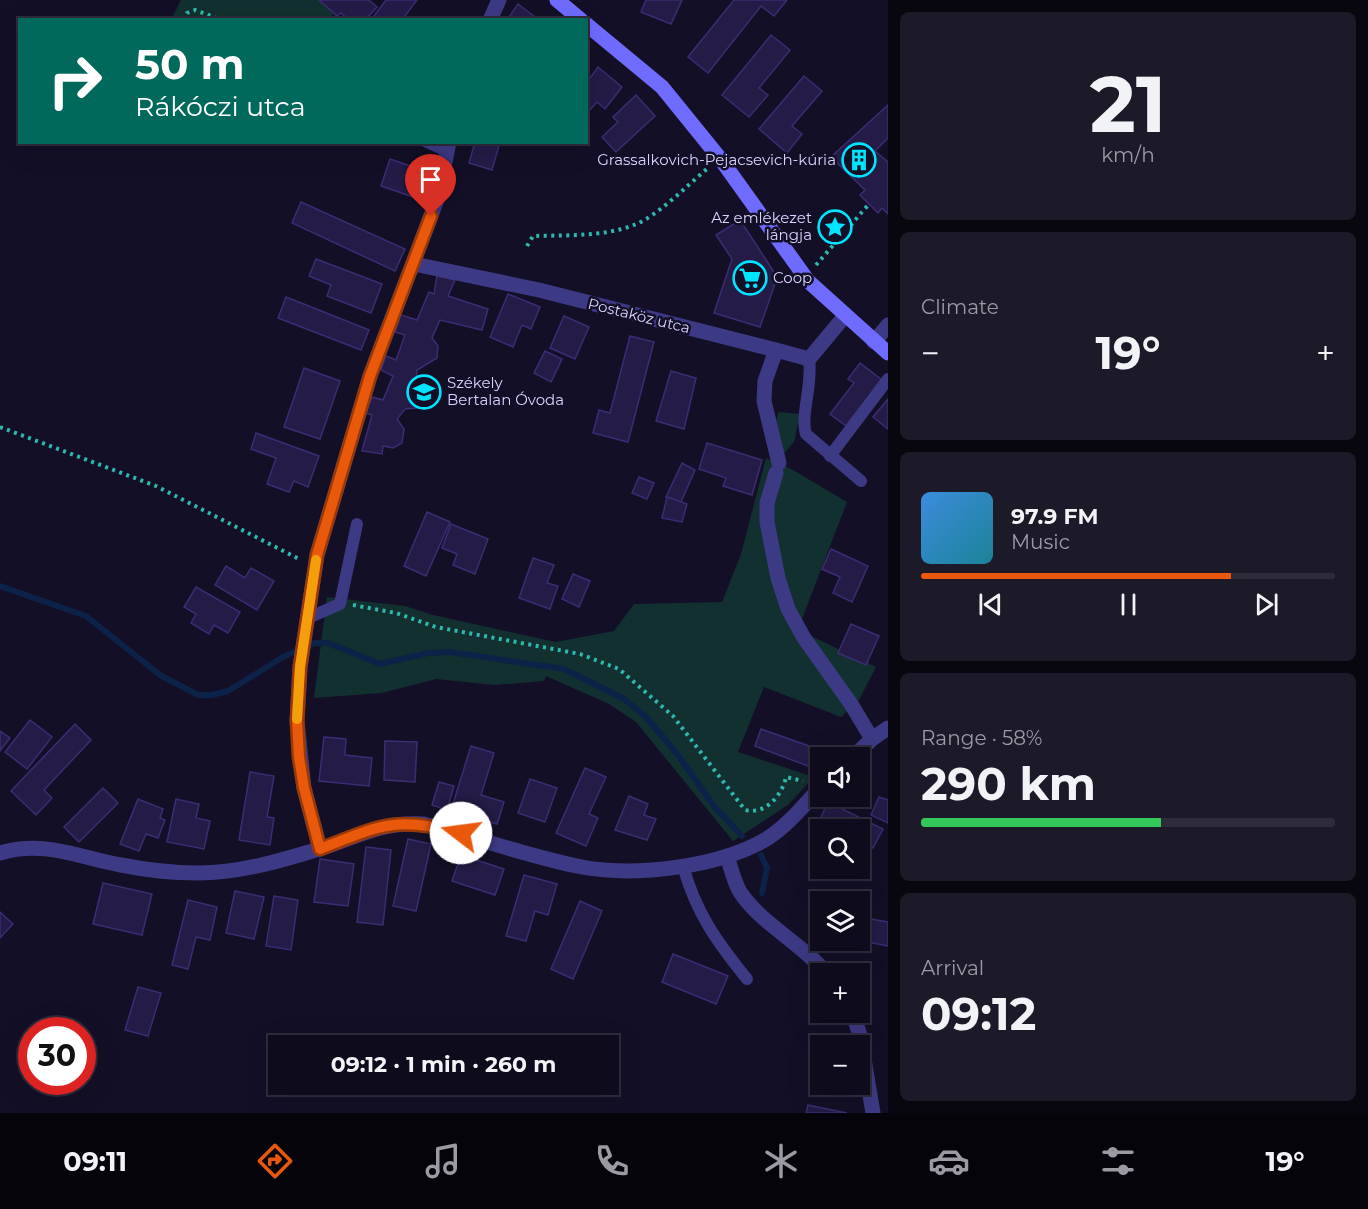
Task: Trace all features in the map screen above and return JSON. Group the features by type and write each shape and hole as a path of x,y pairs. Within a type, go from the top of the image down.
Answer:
{"main road":[{"path":"557,0 579,18"},
{"path":"588,26 662,87 720,158 808,281 844,317 888,353"}],"street":[{"path":"491,18 499,0"},
{"path":"320,849 299,757 297,721 300,667 317,555 370,376 438,196 448,147"},
{"name":"Postaköz utca","path":"414,264 539,290 809,359"},
{"path":"809,359 844,317"},
{"path":"874,342 888,325"},
{"path":"776,350 765,381 764,401 778,468 767,502 767,522 778,578 788,609 804,638 851,704 872,739"},
{"path":"864,747 888,728"},
{"path":"0,853 50,847 120,865 198,873 242,870 320,849 376,827 399,822 424,824 581,867 619,872 683,866 727,856 768,837 788,822 810,799"},
{"path":"727,856 740,891 755,909 818,963"},
{"path":"856,1023 860,1035 873,1113"}],"lane":[{"path":"809,359 812,377 805,430 812,441 861,481"},
{"path":"830,456 888,380"},
{"path":"308,622 340,604 357,524"},
{"path":"683,866 697,908 717,942 747,979"}],"path":[{"path":"184,18 187,13 195,10 217,18"},
{"path":"527,246 533,236 587,234 634,225 647,218 720,158"},
{"path":"818,261 868,204"},
{"path":"0,427 156,486 315,568"},
{"path":"340,604 396,613 436,627 580,654 619,669 673,717 745,810 760,810 775,800 781,792 786,777 810,785"}],"green space":[{"path":"181,0 341,0 331,18 172,18"},
{"path":"778,412 800,414 794,442 781,457 776,425"},
{"path":"766,458 793,470 847,502 802,619 809,635 876,667 859,700 841,717 764,687 738,752 810,776 810,781 788,805 733,841 636,722 609,704 546,676 544,681 494,685 436,679 382,693 314,698 327,597 405,606 433,615 556,642 614,631 634,604 722,602 741,554"}],"building":[{"path":"319,0 369,0 377,7 367,18 347,18 341,13 337,16"},
{"path":"386,0 417,0 404,18 372,18"},
{"path":"646,0 682,0 671,24 641,12"},
{"path":"734,0 787,0 774,16 761,6 708,73 688,57"},
{"path":"518,4 536,18 508,18"},
{"path":"771,35 790,50 759,88 768,95 749,117 722,95"},
{"path":"598,67 622,87 605,109 597,102 588,112 588,77 590,78"},
{"path":"804,76 822,91 792,126 802,134 787,153 759,129"},
{"path":"636,95 655,116 616,152 602,137 618,122 613,117"},
{"name":"Grassalkovich-Pejacsevich-kúria","path":"888,105 888,138 875,151 888,162 888,214 882,208 878,213 860,195 865,190 831,157"},
{"path":"474,144 499,144 492,170 469,163"},
{"path":"390,159 431,173 422,200 381,186"},
{"path":"301,202 405,249 395,271 292,223"},
{"name":"Coop","path":"740,220 774,272 775,284 760,327 714,313 732,259 716,235"},
{"path":"316,259 382,284 371,313 327,296 331,285 309,276"},
{"path":"437,276 455,280 448,296 488,309 482,330 440,320 432,338 438,346 437,358 417,370 416,379 424,391 423,402 416,408 405,409 397,419 404,429 402,443 393,448 383,446 382,454 362,451 372,415 366,413 372,397 383,400 393,376 381,370 386,356 396,360 405,335 395,332 401,315 417,320 429,292 434,294"},
{"path":"508,294 540,307 531,329 522,325 513,347 490,337"},
{"path":"286,297 369,330 361,350 278,318"},
{"path":"564,316 589,327 575,359 550,348"},
{"path":"630,336 654,342 628,442 593,433 599,410 610,413"},
{"path":"545,351 562,359 551,382 534,373"},
{"path":"860,363 882,380 846,426 830,414 854,383 848,379"},
{"path":"304,368 340,381 320,439 284,427"},
{"path":"671,371 696,378 684,429 656,421"},
{"path":"888,399 888,429 873,417"},
{"path":"256,433 319,456 308,487 294,481 289,492 267,484 276,458 251,449"},
{"path":"707,443 762,460 752,495 723,486 726,478 699,469"},
{"path":"682,463 695,470 681,502 666,497"},
{"path":"639,477 654,483 647,499 632,493"},
{"path":"667,497 687,504 682,522 662,518"},
{"path":"427,512 450,522 426,576 404,566"},
{"path":"451,524 488,539 475,574 453,565 457,554 442,548"},
{"path":"831,549 868,566 852,602 833,593 840,577 822,569"},
{"path":"533,558 554,565 547,583 558,586 550,609 519,598"},
{"path":"226,566 245,578 251,568 274,581 257,610 215,585"},
{"path":"573,574 590,581 579,607 562,599"},
{"path":"196,587 240,612 228,633 214,625 209,634 191,623 196,614 184,607"},
{"path":"851,624 879,636 866,665 838,653"},
{"path":"30,720 52,737 27,769 5,752"},
{"path":"75,724 91,740 44,790 52,798 36,815 11,791"},
{"path":"761,729 812,747 810,747 808,766 755,746"},
{"path":"0,731 10,738 0,751"},
{"path":"324,737 346,739 345,755 372,758 369,786 319,781"},
{"path":"385,741 417,742 415,782 384,780"},
{"path":"471,746 494,753 481,795 504,802 497,824 451,810"},
{"path":"585,768 606,777 589,814 598,818 586,846 556,833"},
{"path":"250,772 274,776 267,817 274,818 270,845 239,840"},
{"path":"530,779 557,788 545,822 518,813"},
{"path":"439,782 454,786 447,810 432,805"},
{"path":"103,788 118,803 79,842 64,827"},
{"path":"629,796 648,804 644,815 656,819 647,840 615,830"},
{"path":"879,797 888,800 888,823 871,815"},
{"path":"138,799 163,809 160,818 165,820 158,838 146,834 139,851 120,844"},
{"path":"176,799 199,804 196,818 210,821 204,849 167,842"},
{"path":"826,807 838,807 863,819 820,819"},
{"path":"870,823 883,829 873,848 870,846"},
{"path":"408,839 431,844 416,911 393,906"},
{"path":"366,847 391,850 383,925 357,922"},
{"path":"461,855 504,869 495,895 452,881"},
{"path":"320,859 354,864 348,906 314,902"},
{"path":"524,875 557,884 548,915 535,911 526,941 506,936"},
{"path":"103,883 152,894 142,935 93,924"},
{"path":"235,891 264,897 254,939 226,933"},
{"path":"274,896 298,900 291,950 266,946"},
{"path":"188,900 217,907 210,940 196,937 188,969 172,965"},
{"path":"580,901 602,911 573,979 551,969"},
{"path":"0,912 13,924 0,938"},
{"path":"870,919 888,922 888,946 870,943"},
{"path":"673,954 728,976 716,1004 662,982"},
{"path":"138,987 161,993 148,1036 125,1030"},
{"path":"808,1105 847,1113 806,1113"}],"waterway":[{"path":"0,586 86,616 160,675 198,695 212,695 228,691 283,657 315,643 328,643 380,664 428,653 450,652 564,669 624,699 646,717 678,755 713,805 742,836"},
{"path":"761,855 767,868 762,893"}],"slow traffic":[{"path":"297,719 300,667 312,603 316,560"}],"place":[{"name":"Grassalkovich-Pejacsevich-kúria","path":"859,160"},
{"name":"Az emlékezet lángja","path":"835,227"},
{"name":"Coop","path":"750,278"},
{"name":"Székely Bertalan Óvoda","path":"424,392"}],"route":[{"path":"431,216 370,376 317,555 312,603 300,667 297,721 304,788 320,849 376,827 399,822 424,824 461,833"}]}
